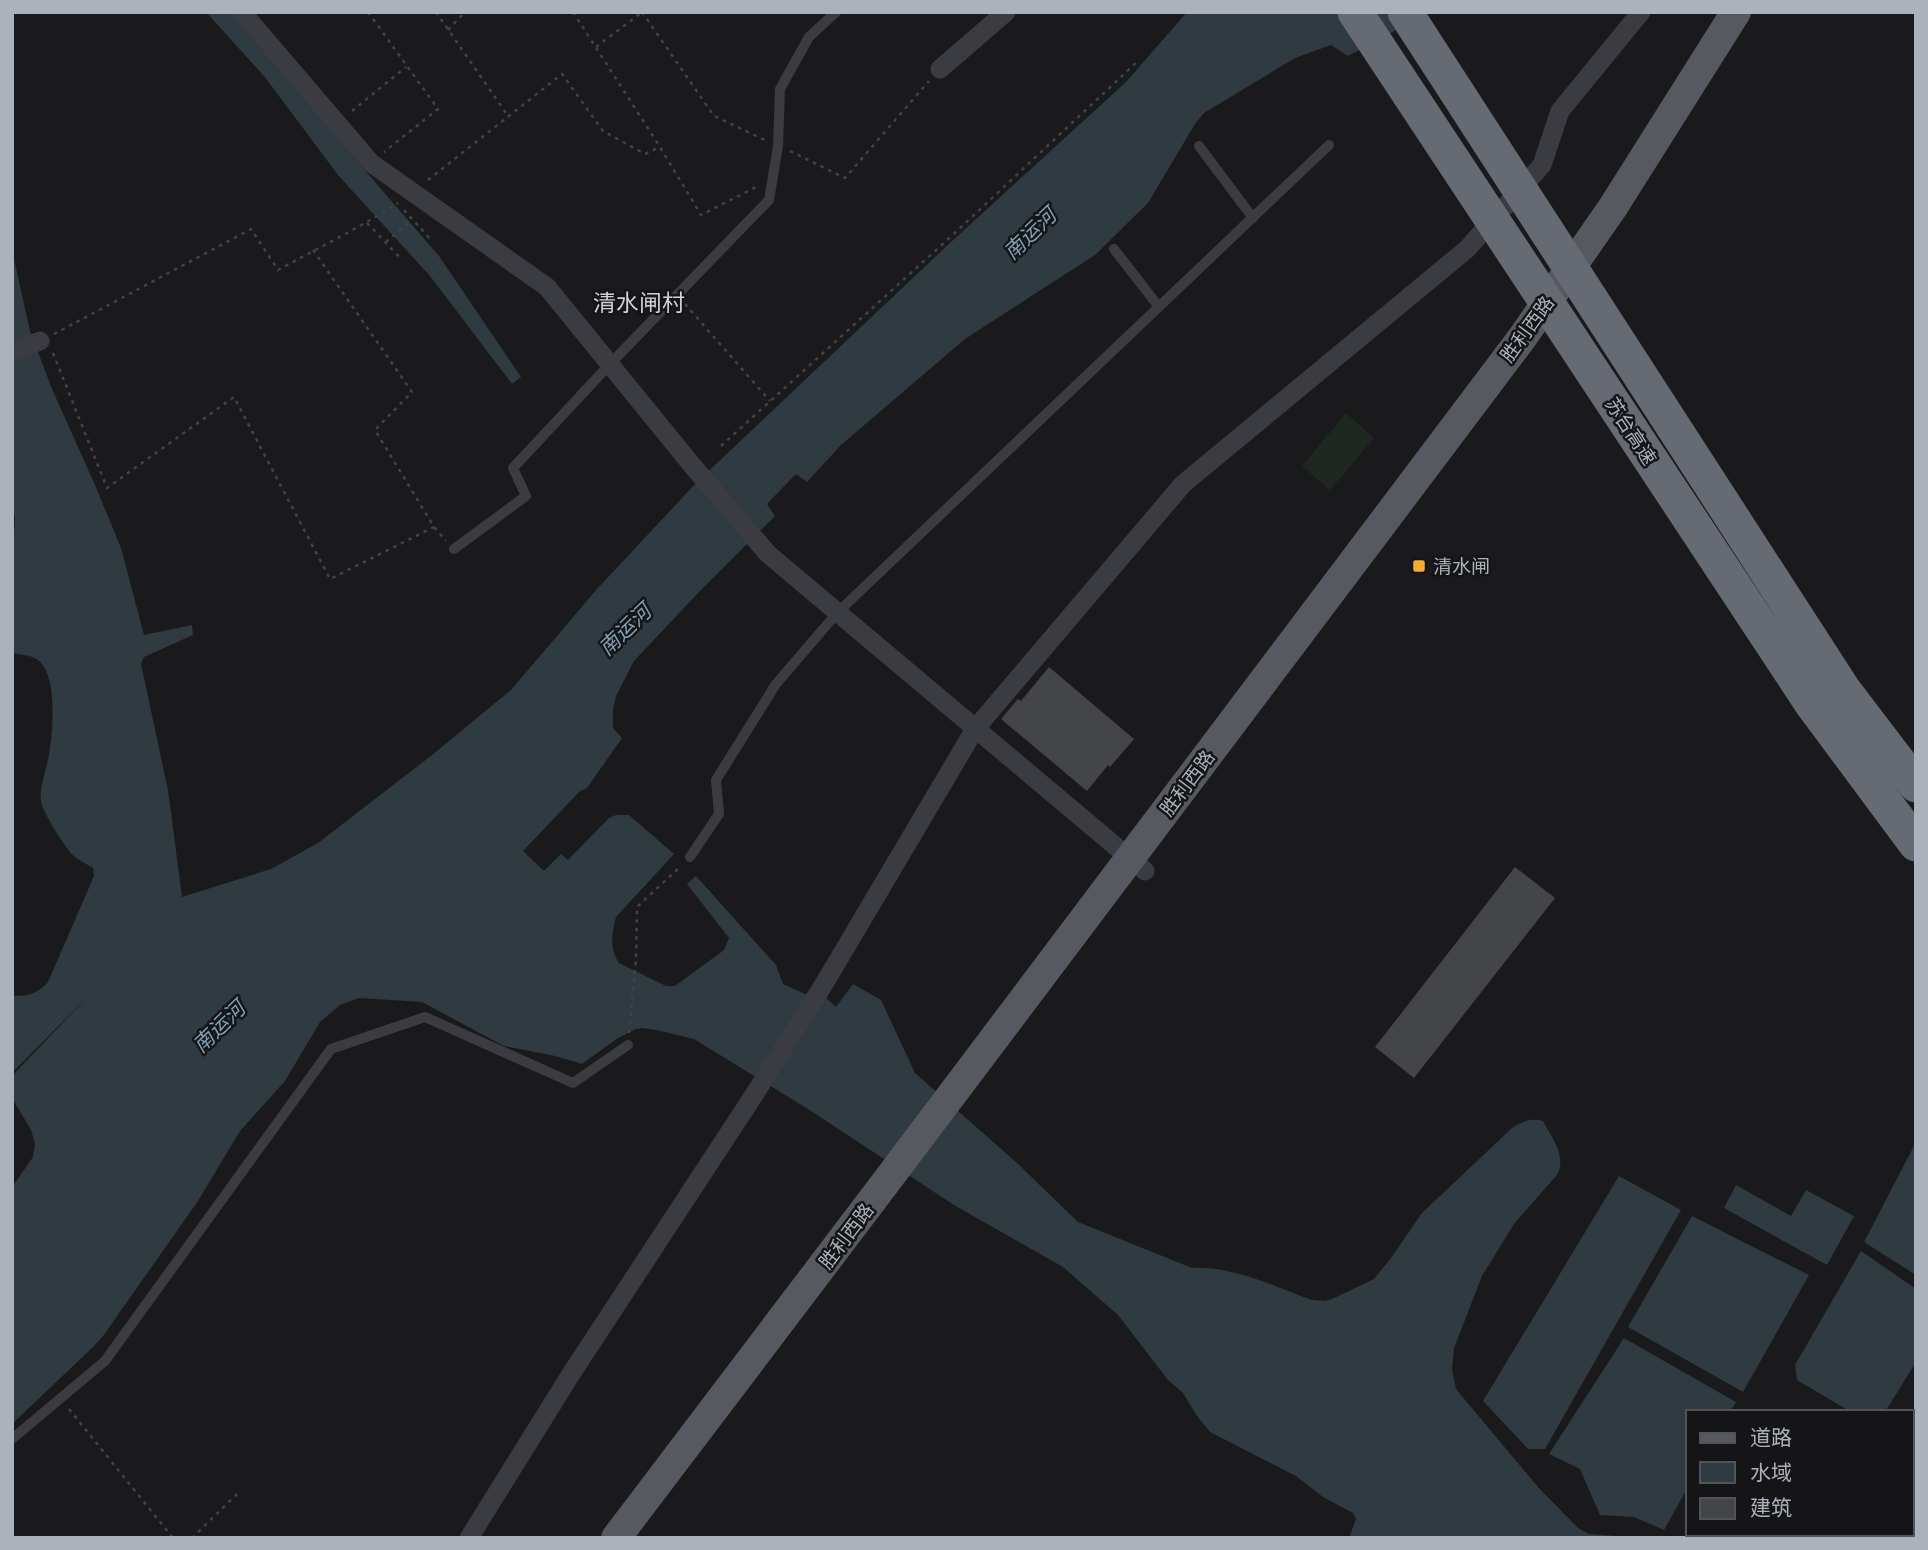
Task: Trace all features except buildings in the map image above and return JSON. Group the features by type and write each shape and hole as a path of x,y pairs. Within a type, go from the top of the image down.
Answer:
{"highway":[{"name":"苏台高速","path":"1355,12 1804,693 1916,844"},
{"name":"苏台高速","path":"1405,12 1843,689 1916,785"}],"main road":[{"name":"胜利西路","path":"1137,865 1522,338 1613,208 1736,12"},
{"name":"胜利西路","path":"640,1538 970,1086 1137,865 1539,346 1623,228 1757,12"},
{"name":"胜利西路","path":"615,1538 900,1180"}],"street":[{"path":"242,12 371,163 406,197 547,286 691,464 768,554 1137,865"},
{"path":"940,69 1006,12"},
{"path":"469,1538 571,1374 824,985 975,729 1184,484 1466,249 1542,165 1560,111 1641,12"},
{"path":"12,352 44,339"}],"lane":[{"path":"454,549 526,496 513,468 769,200 778,146 780,89 809,37 836,12"},
{"path":"690,857 719,814 716,780 776,684 837,612 1329,145"},
{"path":"1199,146 1253,218"},
{"path":"1114,249 1159,307"},
{"path":"12,1439 106,1361 331,1049 425,1017 573,1083 628,1045"}],"path":[{"path":"368,12 438,108 371,163"},
{"path":"436,12 508,116"},
{"path":"448,30 465,12"},
{"path":"573,12 701,215 772,179"},
{"path":"596,47 643,13"},
{"path":"722,446 1139,60"},
{"path":"337,123 406,67"},
{"path":"434,527 330,579 234,397 107,488 44,339 251,229 278,270 367,223 406,197 562,74 603,131 645,154 660,147"},
{"path":"406,197 412,220 432,241"},
{"path":"386,242 412,220"},
{"path":"367,223 402,260"},
{"path":"313,250 412,392 375,430 434,527 454,549"},
{"path":"677,295 770,401"},
{"path":"628,1045 636,960 637,907 690,857"},
{"path":"61,1399 173,1538"},
{"path":"192,1538 239,1493"}],"shaded area":[{"path":"1346,413 1374,438 1330,490 1302,466"}],"water":[{"path":"206,12 241,12 343,145 439,256 521,377 512,384 430,276 338,175 264,76"},
{"name":"南运河","path":"1187,12 1430,12 1348,56 1331,45 1295,58 1204,113 1148,203 1095,255 965,339 841,445 807,482 796,474 767,504 775,516 634,661 616,696 613,709 613,728 622,738 587,788 580,791 523,851 544,871 561,854 568,860 609,818 629,815 674,854 616,917 613,946 619,963 666,986 675,986 724,950 729,938 687,884 696,876 776,965 783,984 819,1000 823,995 836,1007 853,984 881,1000 915,1073 1017,1163 1078,1222 1192,1268 1238,1274 1312,1300 1332,1299 1374,1279 1422,1213 1512,1128 1527,1121 1543,1121 1557,1147 1560,1168 1557,1175 1514,1224 1482,1276 1454,1348 1452,1369 1456,1389 1538,1487 1578,1528 1589,1534 1643,1538 1349,1538 1356,1519 1353,1513 1323,1497 1296,1476 1210,1432 1183,1393 1168,1380 1118,1315 1063,1267 954,1205 808,1109 694,1039 656,1030 636,1029 618,1038 582,1064 504,1046 422,1002 359,998 340,1005 320,1022 285,1081 240,1131 198,1201 103,1336 12,1424 12,1187 33,1157 35,1144 31,1130 12,1098 12,1076 90,994 12,1073 12,995 32,994 48,982 94,876 93,868 75,857 66,847 42,807 41,790 52,732 53,704 49,678 38,660 12,653 15,518 12,506 12,250 30,331 52,389 121,548 144,635 192,625 193,635 144,657 141,664 168,790 182,897 271,869 318,843 511,690 597,589 697,482 951,242 1126,82"},
{"path":"1916,1145 1916,1275 1864,1242"},
{"path":"1619,1176 1681,1210 1545,1449 1528,1449 1483,1401"},
{"path":"1736,1185 1791,1216 1806,1190 1854,1216 1827,1265 1724,1208"},
{"path":"1692,1216 1809,1275 1743,1392 1628,1327"},
{"path":"1861,1251 1916,1289 1916,1362 1886,1410 1848,1410 1797,1380 1795,1365"},
{"path":"1624,1338 1736,1402 1731,1410 1686,1410 1686,1491 1664,1530 1634,1517 1600,1515 1580,1469 1549,1454"}],"place":[{"name":"清水闸","path":"1419,566"}],"district":[{"name":"清水闸村","path":"639,303"}]}
